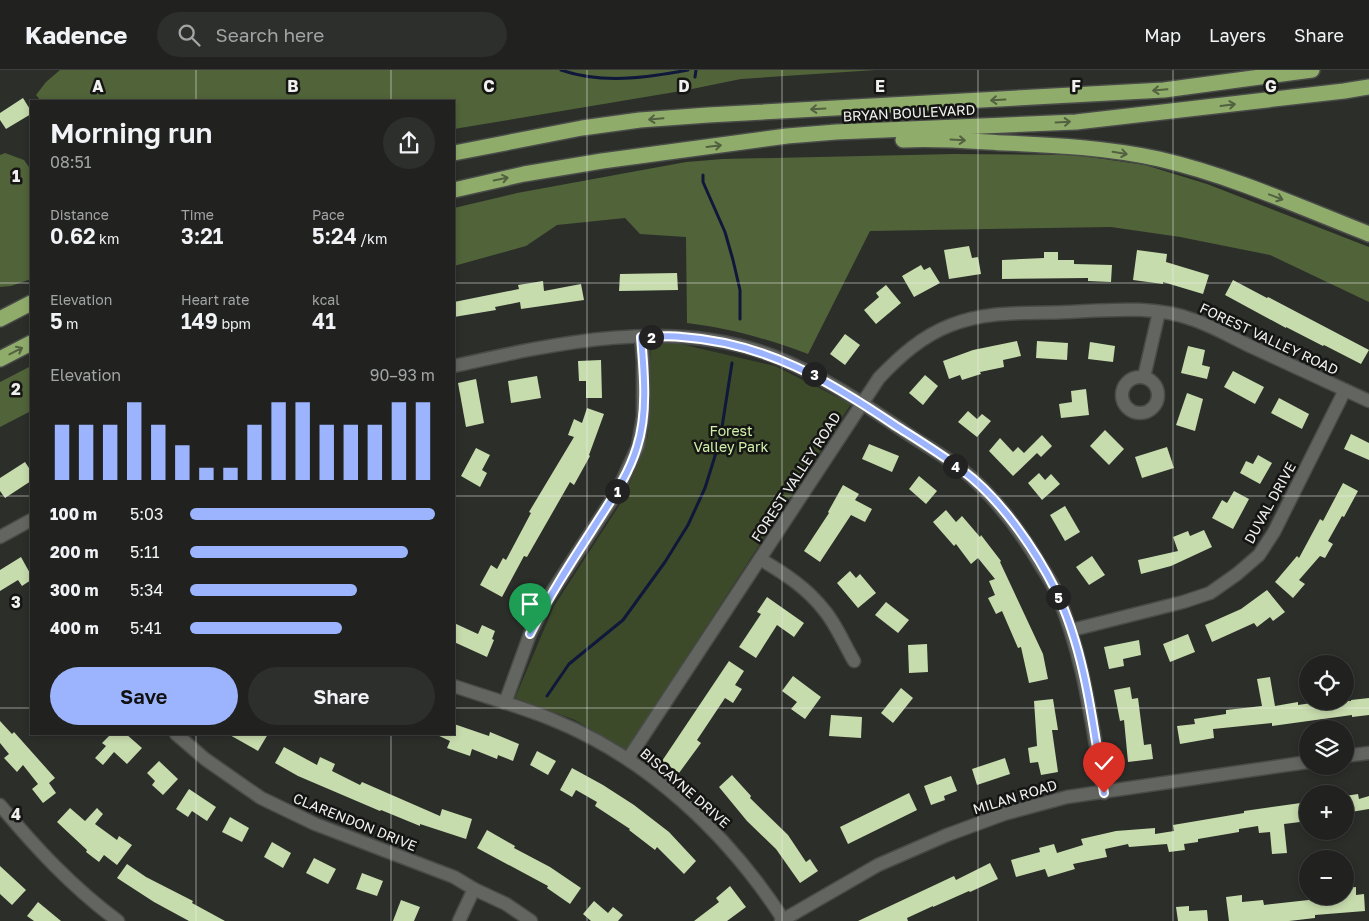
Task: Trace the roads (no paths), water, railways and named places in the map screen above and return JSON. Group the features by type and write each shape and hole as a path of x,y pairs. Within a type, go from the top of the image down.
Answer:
{"highway":[{"path":"1193,86 1225,73 1239,70"},
{"name":"BRYAN BOULEVARD","path":"455,152 537,135 640,120 1164,90 1312,70"},
{"name":"BRYAN BOULEVARD","path":"455,190 524,174 602,161 787,136 1076,122 1369,87"},
{"path":"787,136 825,142 926,139 1030,144 1094,149 1158,159 1240,183 1369,234"},
{"path":"0,319 30,304"},
{"path":"0,359 30,344"}],"street":[{"name":"FOREST VALLEY ROAD","path":"628,759 879,378 899,357 922,340 950,325 982,315 1019,312 1120,309 1160,312 1193,319 1369,402"},
{"path":"1144,377 1160,312"},
{"path":"455,366 579,340 681,336 738,346 766,354 812,374 862,403 963,471 1014,522 1032,550 1056,591 1072,630 1085,686 1104,793"},
{"path":"505,703 530,634 544,605 616,492 638,446 643,416 641,337"},
{"name":"DUVAL DRIVE","path":"1072,630 1183,602 1210,593 1237,574 1259,555 1274,532 1345,390"},
{"path":"0,537 30,522"},
{"path":"760,559 782,572 806,590 826,611 854,660"},
{"name":"BISCAYNE DRIVE","path":"455,686 551,719 591,738 628,759 656,779 730,848 767,894 782,920"},
{"name":"CLARENDON DRIVE","path":"177,735 205,759 261,798 315,824 454,877 506,904 531,921"},
{"path":"1354,755 1369,753"},
{"name":"MILAN ROAD","path":"782,920 878,865 947,835 1004,814 1067,798 1299,763"},
{"path":"0,805 48,860 94,903 118,921"},
{"path":"459,921 474,889"}],"waterway":[{"path":"561,70 592,77 608,78 640,77 688,70"},
{"path":"695,77 696,70"},
{"path":"703,175 703,182 725,232 733,260 740,290 740,319"},
{"path":"547,696 569,664 623,620 665,562 688,525 705,488 720,440 732,363"}],"park label":[{"name":"Forest Valley Park","path":"731,440"}]}
